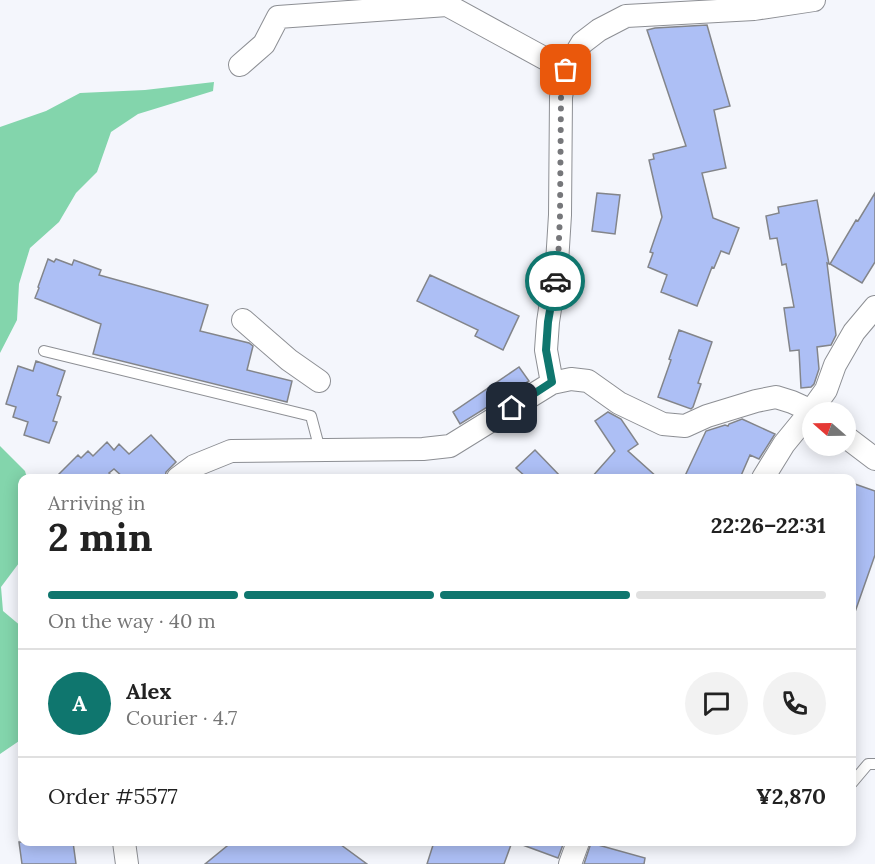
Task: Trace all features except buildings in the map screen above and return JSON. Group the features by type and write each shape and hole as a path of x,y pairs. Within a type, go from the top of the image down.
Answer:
{"street":[{"path":"552,382 546,350 548,322 558,263 561,97 566,70 582,43 599,30 626,16 754,9 813,0"},
{"path":"240,65 264,44 278,17 447,3 566,70"},
{"path":"818,402 826,390 835,365 854,332 875,308"},
{"path":"243,320 289,360 319,381"},
{"path":"183,474 194,466 231,450 423,449 450,446 552,382 571,379 588,381 619,403 663,424 685,426 707,416 776,397 802,408"},
{"path":"765,474 784,444 802,423"},
{"path":"856,445 875,459"},
{"path":"125,846 127,864"},
{"path":"570,864 577,846"}],"lane":[{"path":"44,351 311,416 320,450"},
{"path":"856,778 868,765 875,764"}],"green space":[{"path":"214,82 213,91 138,114 111,132 97,172 76,193 59,222 30,248 19,284 17,320 0,353 0,127 46,111 80,93 145,90"},
{"path":"0,446 26,474 18,474 18,564 1,587 3,611 18,624 18,742 0,754"}],"way so far":[{"path":"555,281 560,215 561,97 566,70"}],"route":[{"path":"512,408 552,382 546,350 555,281"}]}
